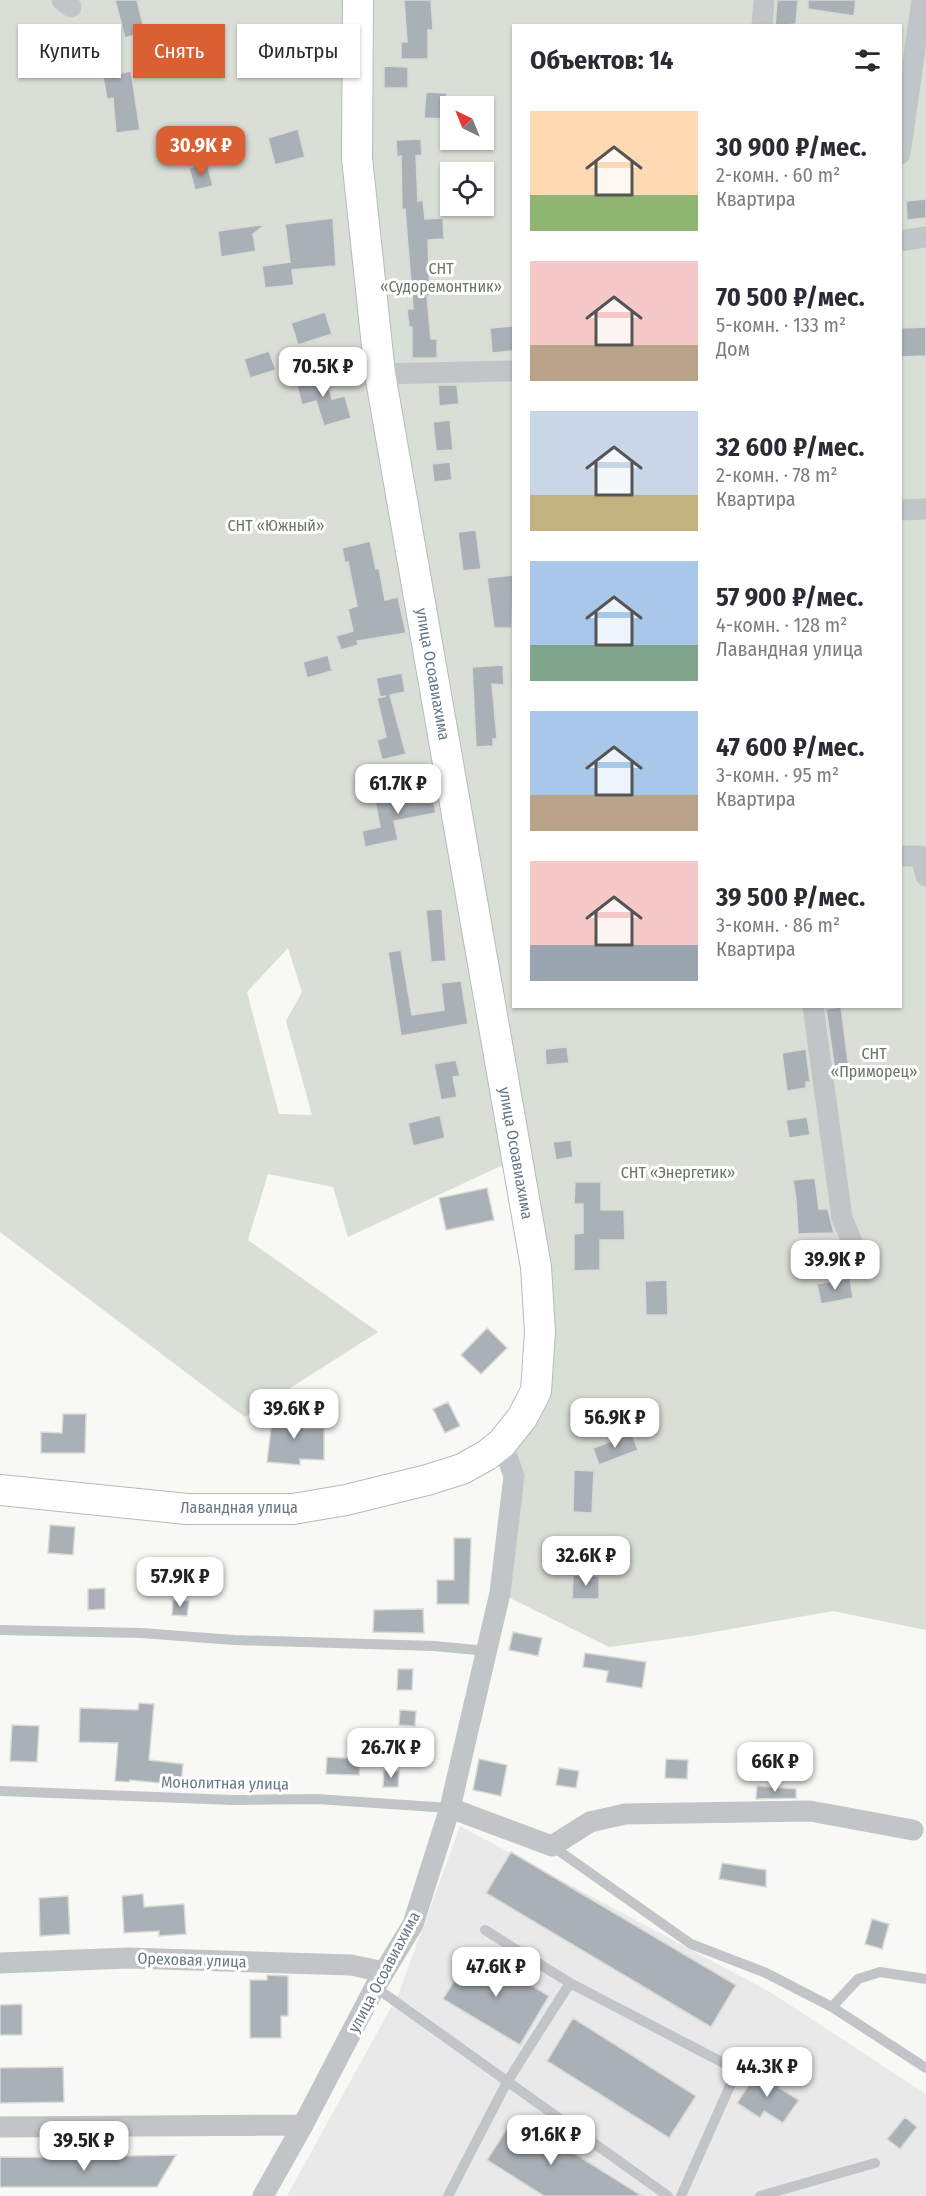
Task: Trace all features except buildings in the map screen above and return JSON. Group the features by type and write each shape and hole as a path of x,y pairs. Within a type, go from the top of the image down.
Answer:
{"street":[{"name":"улица Осоавиахима","path":"263,2196 380,1980 413,1924 450,1808 500,1593 514,1476 502,1443 522,1418 536,1391 540,1332 536,1267 380,374 357,158 358,0"},
{"path":"762,24 765,0"},
{"path":"902,140 922,0"},
{"path":"902,241 926,237"},
{"path":"380,374 512,371"},
{"path":"902,510 926,509"},
{"path":"902,856 921,856 926,876"},
{"path":"813,1008 842,1218 863,1268"},
{"name":"Лавандная улица","path":"0,1490 187,1509 293,1509 346,1500 453,1472 487,1455 502,1443"},
{"path":"450,1808 552,1846 590,1822 626,1814 810,1812 913,1830"},
{"name":"Ореховая улица","path":"0,1963 128,1958 351,1965 380,1980"},
{"path":"0,2127 303,2125"}],"lane":[{"path":"0,1630 141,1633 234,1640 434,1646 487,1651"},
{"name":"Монолитная улица","path":"0,1791 233,1800 316,1799 450,1808"},
{"path":"552,1846 691,1944 766,1973 832,2007 926,2068"},
{"path":"485,1930 570,1983 737,2070 681,2196"},
{"path":"832,2007 858,1979 880,1972 926,1979"},
{"path":"380,1980 507,2082 668,2196"},
{"path":"448,2196 507,2082 570,1983"},
{"path":"760,2196 875,2163"}],"shaded area":[{"path":"460,1826 770,1992 926,2094 926,2196 287,2196 399,1993"}],"green space":[{"path":"0,0 926,0 926,1630 833,1611 691,1636 609,1647 500,1593 514,1476 502,1443 536,1391 516,1159 348,1237 333,1187 268,1174 248,1240 378,1332 245,1417 0,1232","holes":["288,948 302,992 286,1021 312,1115 279,1114 247,992"]}],"park label":[{"name":"СНТ «Судоремонтник»","path":"441,277"},
{"name":"СНТ «Южный»","path":"276,525"},
{"name":"СНТ «Приморец»","path":"874,1062"},
{"name":"СНТ «Энергетик»","path":"678,1172"}]}
